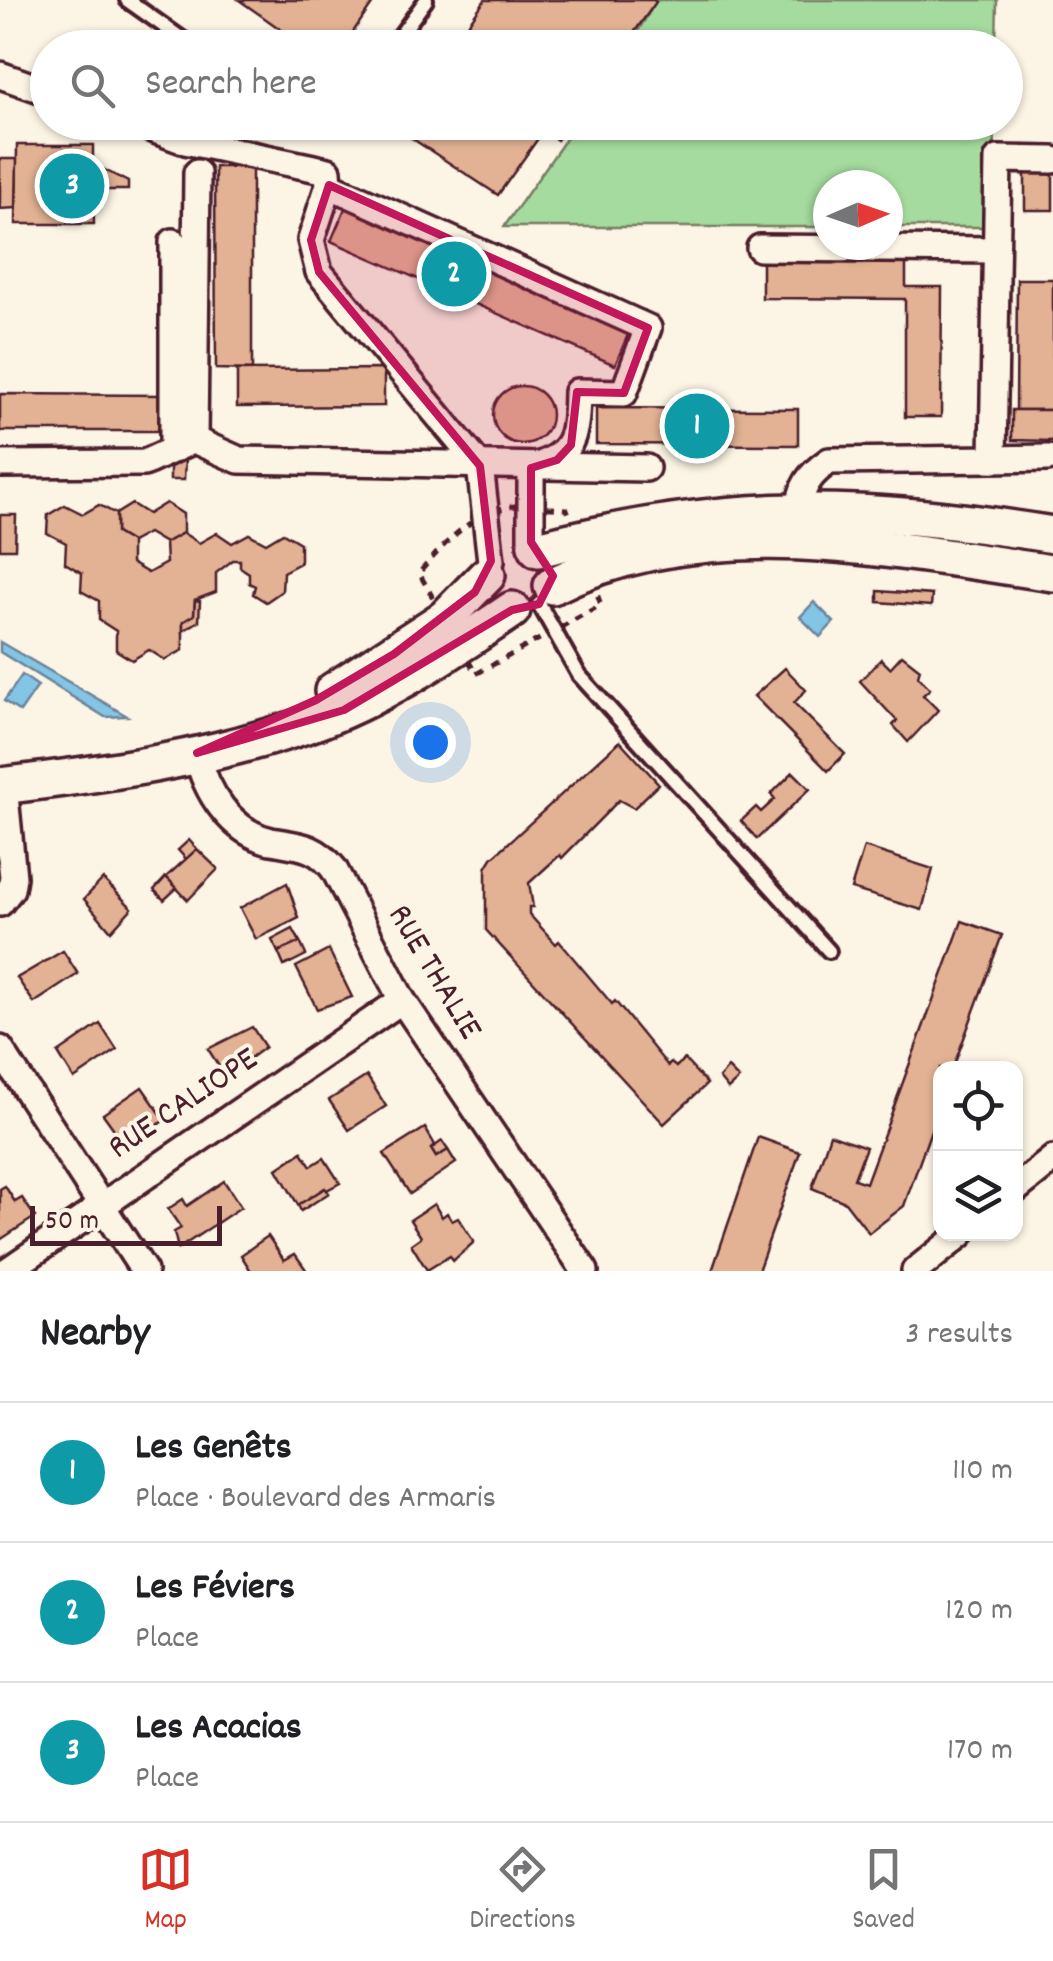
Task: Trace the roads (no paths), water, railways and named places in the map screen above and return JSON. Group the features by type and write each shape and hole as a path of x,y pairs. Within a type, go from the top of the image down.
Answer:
{"main road":[{"path":"197,753 347,684 445,618 475,592 508,546 534,548 669,519 800,510 906,513 1053,535"},
{"path":"2,786 197,753 306,725 413,674 534,600 646,554 770,542 851,547 1053,573"},
{"path":"534,548 551,566 534,600"},
{"path":"489,568 490,593 534,600"}],"street":[{"path":"0,76 30,86"},
{"path":"183,140 328,172 329,185 311,240 319,272 480,466 489,568"},
{"path":"993,459 998,159 1053,160"},
{"path":"183,444 197,172"},
{"path":"329,185 648,328 624,392 577,392 570,444 557,460 531,468"},
{"path":"173,242 183,444"},
{"path":"760,248 996,250"},
{"path":"0,464 144,463 183,444 240,460 646,468"},
{"path":"800,510 800,494 813,472 829,461 1048,458"},
{"path":"531,468 534,548"},
{"name":"RUE THALIE","path":"197,753 208,792 248,830 267,840 304,844 322,854 402,1000 585,1271"},
{"path":"0,902 11,888 12,876 2,786"},
{"name":"RUE CALIOPE","path":"7,1271 402,1000"},
{"path":"0,1049 144,1271"},
{"path":"1023,1183 1053,1159"},
{"path":"915,1271 952,1241"}],"lane":[{"path":"126,0 168,30"},
{"path":"405,30 426,0"},
{"path":"534,600 579,675 829,951"}],"water":[{"path":"814,602 834,622 820,637 800,617"},
{"path":"0,642 127,716 105,717 0,652"},
{"path":"22,675 38,686 20,712 4,701"}],"place":[{"name":"Les Acacias","path":"72,186"},
{"name":"Les Féviers","path":"454,274"},
{"name":"Les Genêts","path":"697,426"}]}
